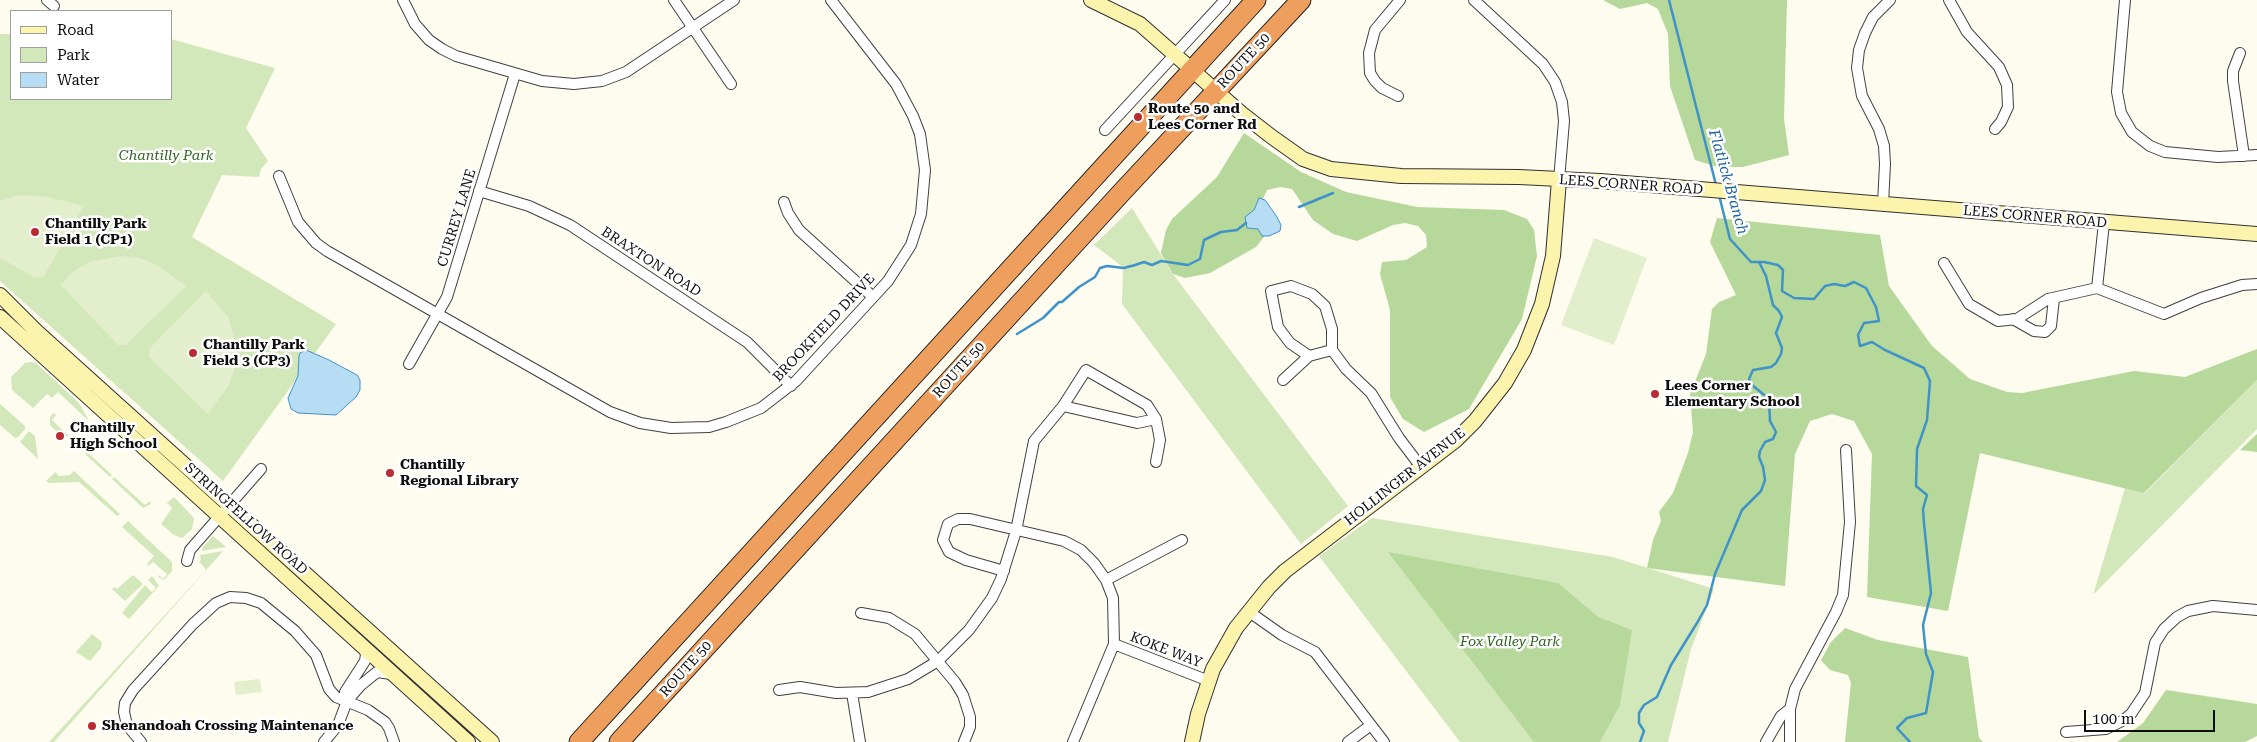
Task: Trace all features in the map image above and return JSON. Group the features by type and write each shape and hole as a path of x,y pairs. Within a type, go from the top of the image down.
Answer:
{"highway":[{"path":"579,742 1256,0"},
{"name":"ROUTE 50","path":"619,742 1301,0"}],"street":[{"path":"403,0 407,11 422,33 442,49 514,74 555,83 574,84 602,81 626,72 734,0"},
{"path":"674,0 730,84"},
{"name":"BROOKFIELD DRIVE","path":"278,176 298,222 316,243 327,251 610,412 655,427 688,429 726,422 761,408 791,386 873,297 900,263 917,230 925,187 924,152 920,134 896,84 831,0"},
{"name":"LEES CORNER ROAD","path":"1090,0 1106,3 1140,24 1257,125 1303,159 1331,170 1401,176 1519,176 2257,234"},
{"path":"1105,130 1225,0"},
{"path":"1398,96 1382,88 1375,81 1370,73 1369,53 1375,30 1400,0"},
{"path":"1474,0 1542,64 1555,82 1562,102 1564,121 1559,180"},
{"path":"1883,204 1884,146 1879,129 1862,96 1857,68 1859,50 1865,32 1873,17 1890,0"},
{"path":"1949,0 1967,32 1999,67 2007,84 2008,107 2001,122 1995,129"},
{"path":"2125,0 2117,92 2118,106 2127,126 2143,142 2165,152 2218,157 2257,155"},
{"path":"2240,53 2234,66 2232,81 2244,156"},
{"name":"CURREY LANE","path":"409,364 438,314 454,276 514,74"},
{"name":"HOLLINGER AVENUE","path":"1192,742 1198,714 1209,681 1225,646 1248,611 1285,570 1454,441 1475,421 1505,383 1524,350 1539,314 1550,276 1559,180"},
{"name":"BRAXTON ROAD","path":"479,192 529,206 570,225 747,342 791,386"},
{"path":"784,202 788,213 799,230 873,297"},
{"path":"2097,288 2104,223"},
{"path":"1944,263 1969,304 1998,321 2012,319 2054,298 2097,288 2164,314 2209,295 2242,285 2257,284"},
{"path":"1308,356 1290,343 1278,328 1271,291 1291,286 1312,294 1325,306 1332,329 1332,350 1346,369 1371,393 1399,438 1421,467"},
{"name":"STRINGFELLOW ROAD","path":"0,295 36,330 492,742"},
{"path":"2012,319 2034,331 2045,332 2051,326 2054,298"},
{"name":"STRINGFELLOW ROAD","path":"0,317 468,742"},
{"path":"1283,380 1308,356 1332,350"},
{"path":"779,690 800,687 836,693 852,693 880,689 898,684 938,661 953,647 992,598 1004,571 1016,531 1034,441 1063,406 1086,370 1147,405 1156,419 1160,440 1156,462"},
{"path":"1063,406 1137,422 1156,419"},
{"path":"1790,742 1790,709 1795,689 1843,596 1850,522 1846,450"},
{"path":"187,561 190,550 261,469"},
{"path":"1004,571 966,560 949,552 943,540 948,524 958,519 970,519 1016,531 1042,534 1064,541 1081,550 1094,563 1106,580 1113,598 1114,644 1073,742"},
{"path":"1106,580 1182,540"},
{"path":"141,742 126,725 125,703 133,690 193,624 216,603 230,597 246,598 260,603 295,631 316,655 329,689 336,697 368,710 385,722 394,742"},
{"path":"2066,732 2106,729 2131,714 2145,693 2155,643 2164,629 2177,617 2194,610 2213,606 2257,610"},
{"path":"1248,611 1282,634 1315,652 1384,742"},
{"path":"861,613 890,618 915,634 955,682 968,707 970,727 964,742"},
{"path":"347,701 346,692 365,661 366,654 360,644"},
{"name":"KOKE WAY","path":"1114,644 1209,681"},
{"path":"324,742 338,725 347,701 372,674 382,671 398,678"},
{"path":"852,693 860,742"},
{"path":"1766,742 1781,716 1790,709"},
{"path":"1348,742 1371,725"}],"green space":[{"path":"1603,0 1787,0 1784,119 1789,155 1743,167 1718,167 1695,160 1670,86 1668,34 1658,9 1647,3 1620,9"},
{"name":"Chantilly Park","path":"0,34 10,34 10,100 172,100 172,39 275,68 246,128 268,161 261,169 259,177 222,175 192,237 336,324 223,481 0,281"},
{"path":"1244,133 1301,172 1346,192 1417,207 1504,210 1527,219 1534,230 1537,256 1522,319 1469,409 1424,432 1403,419 1390,397 1390,310 1380,274 1382,262 1406,260 1427,247 1426,235 1418,226 1405,223 1393,225 1357,241 1333,234 1313,220 1292,189 1280,187 1267,190 1262,201 1267,226 1264,237 1256,247 1210,273 1185,278 1173,274 1161,253 1166,230 1172,219 1217,177"},
{"name":"Chantilly Park Field 1 (CP1)","path":"19,195 48,197 84,206 44,276 36,278 0,258 0,201"},
{"path":"1132,208 1173,274 1348,506 1301,544 1122,304 1123,267 1094,245"},
{"path":"1717,218 1880,235 1889,286 1932,346 1970,379 2007,392 2022,393 2134,371 2185,377 2257,349 2257,380 2144,493 1980,453 1948,611 1867,597 1872,454 1854,421 1832,414 1810,421 1795,454 1785,586 1647,568 1653,540 1661,521 1659,512 1673,493 1688,453 1693,432 1690,394 1706,354 1712,309 1719,302 1736,295 1710,242"},
{"path":"1594,238 1647,258 1614,345 1561,325"},
{"path":"121,256 140,258 157,265 186,286 126,345 118,345 61,285 71,273 89,262"},
{"name":"Chantilly Park Field 3 (CP3)","path":"206,291 228,317 237,348 235,368 228,386 208,414 149,357 150,348"},
{"path":"25,363 36,363 79,403 89,421 58,392 52,398 47,394 33,408 12,390 11,377"},
{"path":"2257,380 2257,429 2093,595 2125,488 2145,493"},
{"path":"0,404 25,426 25,429 18,437 15,438 0,425"},
{"path":"54,413 56,415 52,420 68,435 64,439 50,425 50,417"},
{"path":"29,431 35,436 38,459 20,442"},
{"path":"2257,434 2257,452 2240,450"},
{"path":"87,452 112,475 110,477 85,454"},
{"path":"74,471 120,514 117,516 79,482 49,483 46,481 55,472 59,476 70,475"},
{"path":"114,477 145,505 150,501 151,504 143,508 112,479"},
{"path":"174,497 194,518 192,529 182,538 174,535 161,524 172,508 167,503"},
{"name":"Fox Valley Park","path":"1372,518 1613,557 1714,589 1691,649 1668,742 1460,742 1319,556"},
{"path":"128,521 172,562 172,571 164,580 158,577 159,575 163,579 167,574 153,562 148,566 147,564 154,556 122,527"},
{"path":"213,536 226,547 201,551 203,547"},
{"path":"223,551 54,742 49,742 206,570 199,561 201,560 200,555"},
{"path":"1388,552 1558,583 1598,617 1632,630 1620,705 1600,742 1534,742"},
{"path":"133,575 143,584 125,601 112,589 114,587 117,589"},
{"path":"152,576 159,586 129,619 122,613 145,585 152,592 156,588 148,580"},
{"path":"1845,628 1878,640 1968,657 1979,738 1983,742 1845,742 1851,683 1848,675 1830,670 1821,660 1831,642"},
{"path":"92,634 102,642 101,648 90,661 76,652"},
{"path":"260,679 262,692 236,695 234,682"},
{"path":"2166,690 2257,704 2257,736 2245,742 2117,742 2143,723"}],"water":[{"path":"1259,198 1265,200 1281,225 1280,231 1269,236 1262,236 1258,229 1247,228 1245,217 1254,210"},
{"path":"306,350 357,375 360,380 360,390 356,397 336,415 298,413 291,409 288,398 298,376 300,353"}],"waterway":[{"name":"Flatlick Branch","path":"1669,0 1716,185"},
{"path":"1299,207 1333,193"},
{"name":"Flatlick Branch","path":"1719,195 1730,239 1751,262 1778,265 1783,270 1782,291 1794,298 1814,299 1825,286 1834,284 1845,286 1854,282 1866,288 1876,307 1879,321 1864,323 1858,335 1860,346 1872,342 1924,368 1930,381 1927,420 1917,449 1916,486 1927,495 1923,509 1931,593 1923,625 1926,654 1933,672 1926,713 1907,718 1897,728 1910,742"},
{"path":"1132,266 1144,262 1152,265 1161,261 1188,265 1200,259 1204,240 1221,232 1237,230 1246,223"},
{"path":"1640,742 1644,731 1639,723 1639,713 1644,705 1657,697 1671,665 1707,605 1715,574 1742,510 1761,491 1765,480 1759,457 1760,451 1765,442 1773,439 1776,432 1770,421 1769,399 1752,385 1749,379 1753,370 1771,367 1776,363 1781,354 1782,348 1776,333 1782,317 1773,305 1766,276 1759,262"},
{"path":"1017,334 1043,318 1059,302 1062,302 1079,287 1095,277 1100,268 1107,266 1124,268 1131,266"}],"place":[{"name":"Route 50 and Lees Corner Rd","path":"1138,117"},
{"name":"Chantilly Park Field 1 (CP1)","path":"35,232"},
{"name":"Chantilly Park Field 3 (CP3)","path":"193,353"},
{"name":"Lees Corner Elementary School","path":"1655,394"},
{"name":"Chantilly High School","path":"60,436"},
{"name":"Chantilly Regional Library","path":"390,473"},
{"name":"Shenandoah Crossing Maintenance","path":"92,726"}]}
